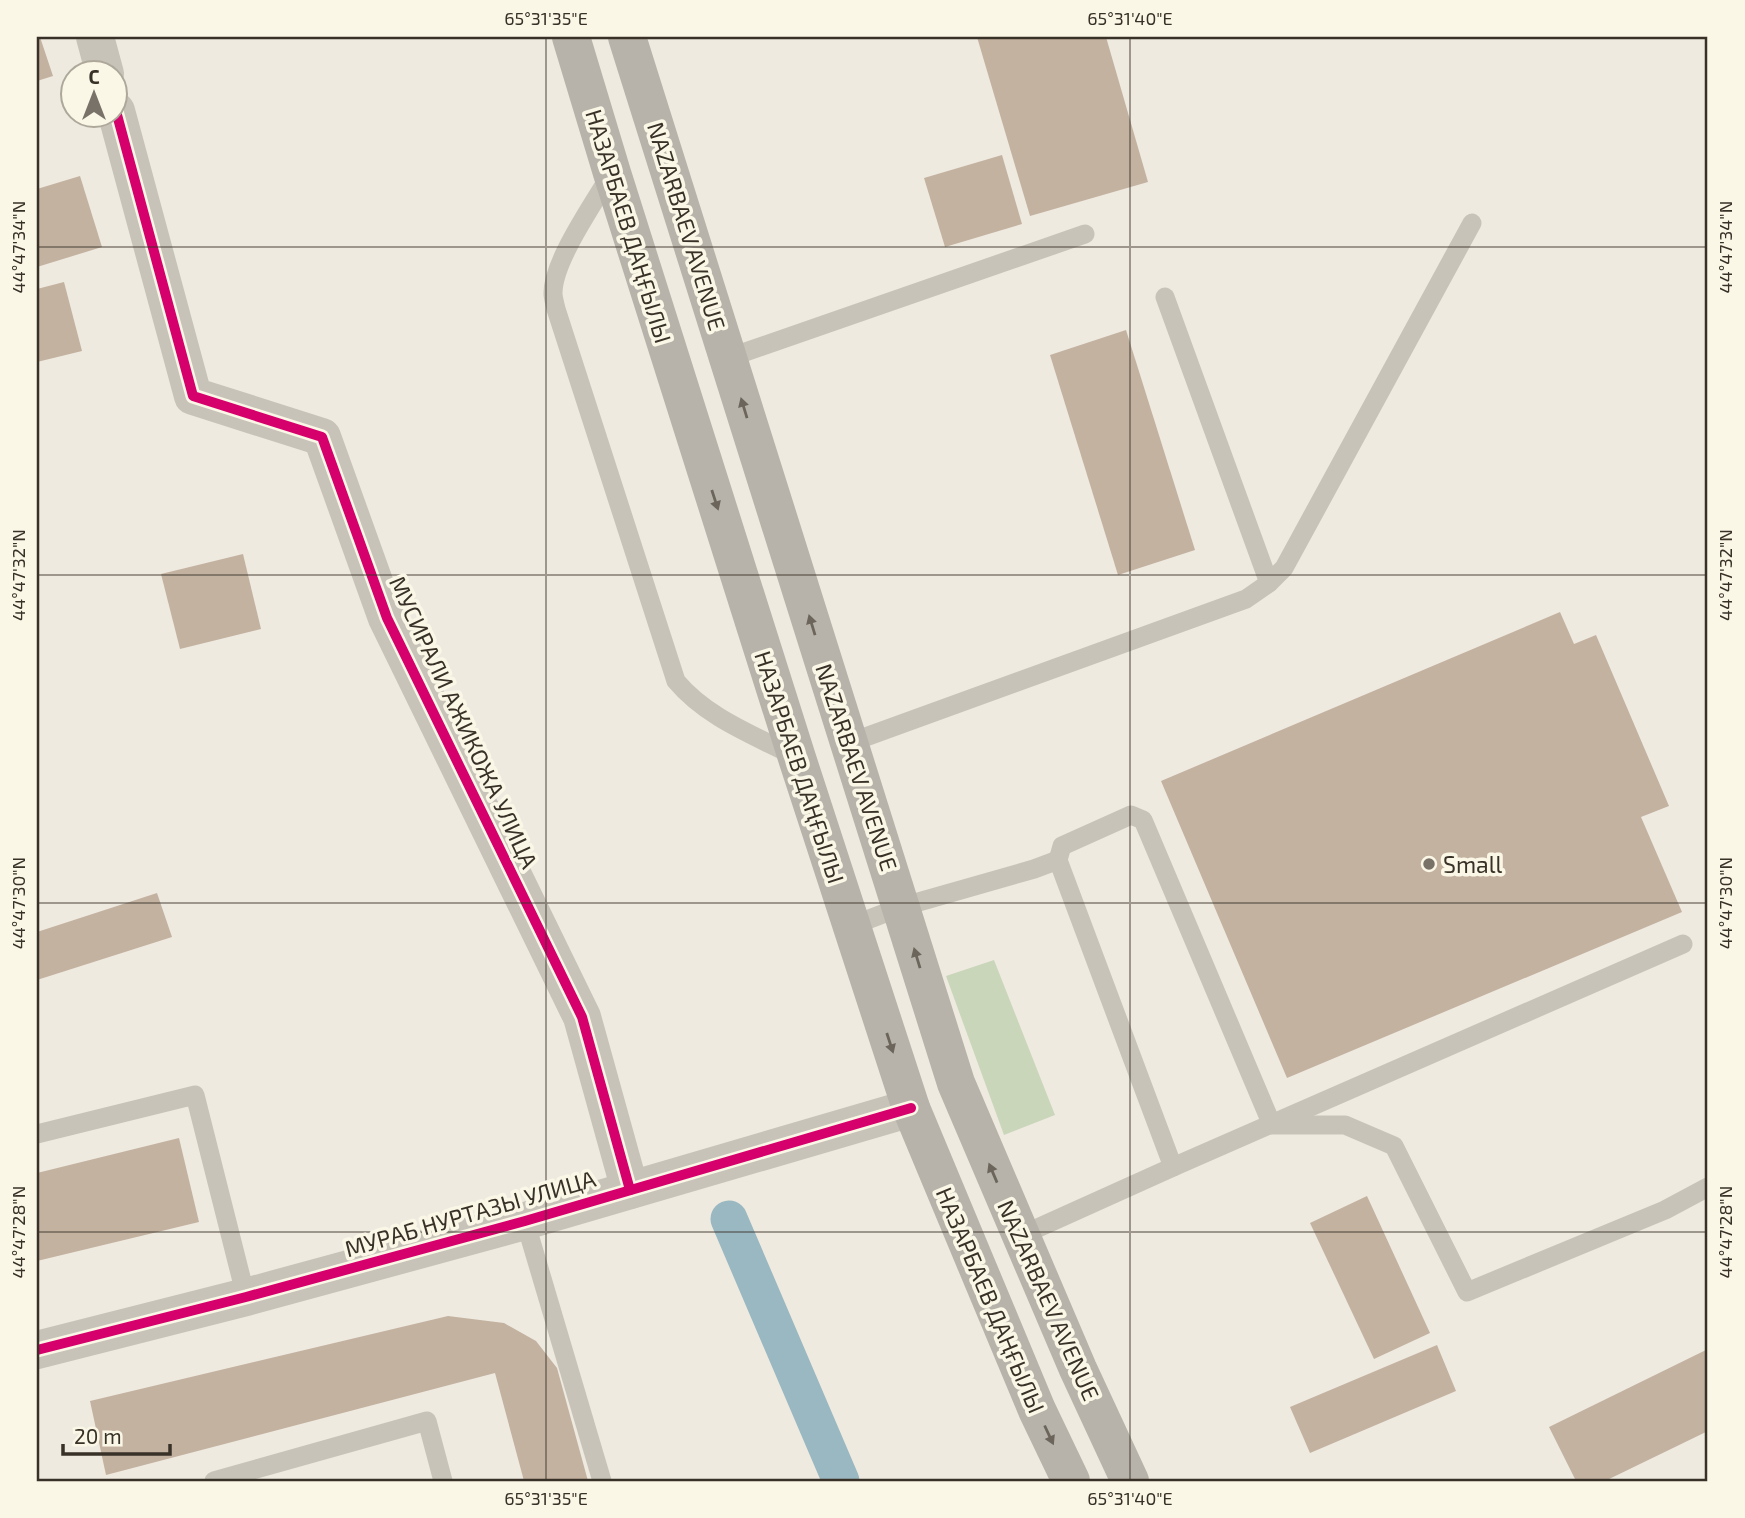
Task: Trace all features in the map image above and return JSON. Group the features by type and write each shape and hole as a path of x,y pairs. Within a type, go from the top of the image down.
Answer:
{"main road":[{"name":"НАЗАРБАЕВ ДАҢҒЫЛЫ","path":"571,37 611,173 911,1108 1037,1409 1070,1481"},
{"name":"NAZARBAEV AVENUE","path":"627,37 956,1083 1078,1369 1130,1481"},
{"path":"797,758 849,743"}],"street":[{"path":"95,37 101,60"},
{"name":"МУСИРАЛИ АЖИКОЖА УЛИЦА","path":"121,130 193,396 322,437 387,618 582,1017 631,1190"},
{"name":"МУРАБ НУРТАЗЫ УЛИЦА","path":"37,1350 246,1297 525,1221 911,1108"}],"lane":[{"path":"611,173 564,254 556,277 553,292 560,323 676,681 688,696 707,710 797,758"},
{"path":"849,743 1246,599 1269,583 1284,568 1472,223"},
{"path":"728,358 1085,234"},
{"path":"1165,297 1269,583"},
{"path":"1173,1167 1058,860 1062,846 1131,815 1143,820 1272,1125"},
{"path":"851,926 901,907 1058,860"},
{"path":"1020,1236 1683,944"},
{"path":"37,1134 195,1095 246,1297"},
{"path":"1272,1125 1345,1125 1394,1146 1467,1292 1665,1210 1708,1187"},
{"path":"525,1221 602,1481"},
{"path":"214,1481 427,1421 443,1481"}],"green space":[{"path":"994,960 1055,1115 1004,1135 946,976"}],"building":[{"path":"37,37 40,37 53,76 37,81"},
{"path":"977,37 1106,37 1148,182 1030,216"},
{"path":"1002,155 1022,224 945,247 924,178"},
{"path":"80,176 102,247 37,267 37,189"},
{"path":"64,282 82,351 37,362 37,289"},
{"path":"1126,330 1195,550 1118,575 1050,355"},
{"path":"243,554 261,629 180,649 161,574"},
{"name":"Small","path":"1560,612 1574,644 1596,635 1669,806 1641,817 1682,912 1287,1078 1161,781"},
{"path":"157,893 172,937 37,980 37,932"},
{"path":"179,1138 199,1222 37,1261 37,1173"},
{"path":"1367,1196 1430,1333 1374,1359 1310,1223"},
{"path":"448,1316 504,1323 536,1341 557,1368 588,1481 524,1481 495,1373 106,1475 90,1401"},
{"path":"1437,1345 1456,1391 1310,1453 1290,1407"},
{"path":"1708,1349 1708,1431 1605,1481 1576,1481 1549,1427"}],"waterway":[{"path":"729,1219 841,1481"}],"cycle path":[{"path":"121,130 193,396 322,437 387,618 582,1017 630,1190"},
{"path":"37,1350 246,1297 525,1221 911,1108"}],"place":[{"name":"Small","path":"1429,864"}]}
